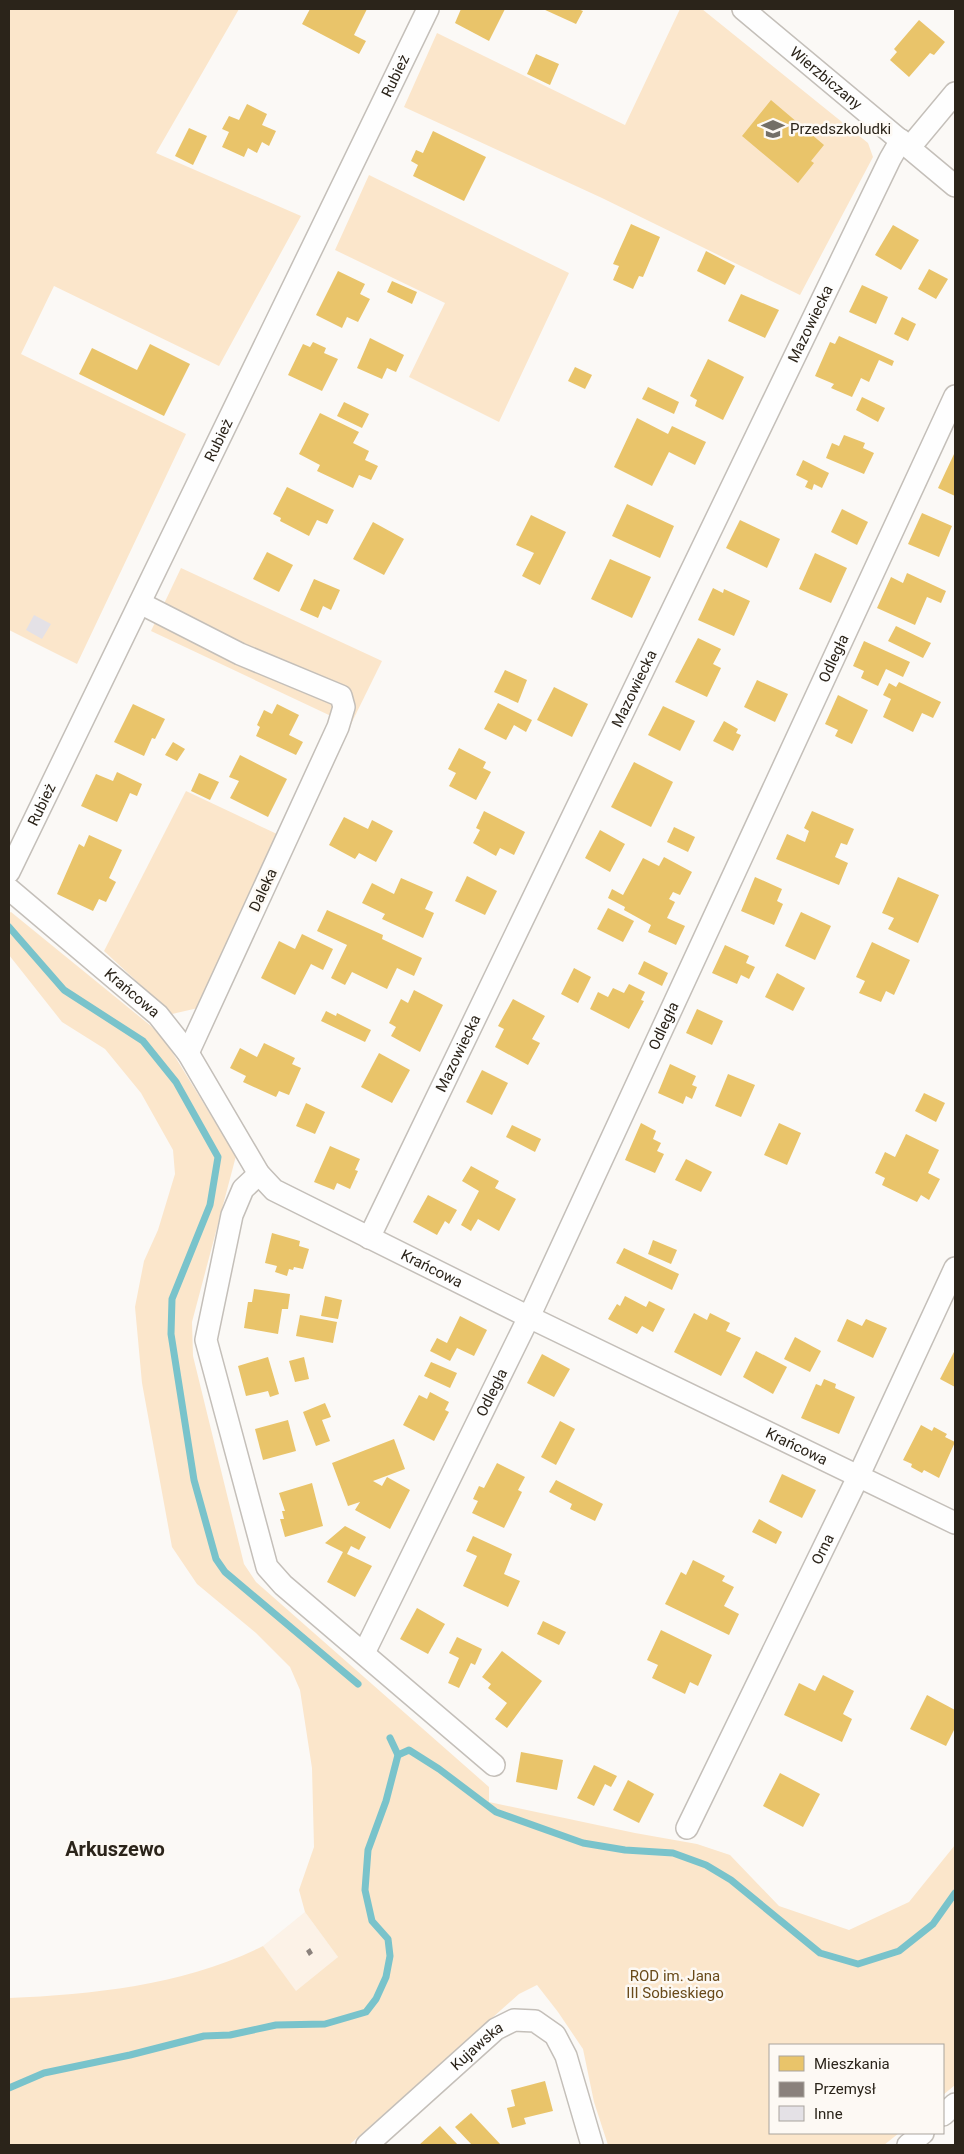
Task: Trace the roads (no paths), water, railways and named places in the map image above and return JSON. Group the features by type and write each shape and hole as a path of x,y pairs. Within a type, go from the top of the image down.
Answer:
{"street":[{"name":"Rubież","path":"9,872 428,9"},
{"name":"Wierzbiczany","path":"742,9 906,143 955,186"},
{"name":"Mazowiecka","path":"369,1238 890,159 955,93"},
{"name":"Odległa","path":"364,1653 528,1317 955,396"},
{"name":"Daleka","path":"140,603 240,654 340,696 344,707 338,727 188,1053"},
{"name":"Krańcowa","path":"9,889 158,1015 188,1053 259,1174 274,1190 528,1317 859,1475 955,1523"},
{"path":"259,1174 243,1189 232,1215 206,1340 268,1567 284,1585 494,1765"},
{"name":"Orna","path":"687,1828 859,1475 955,1268"},
{"name":"Kujawska","path":"367,2145 496,2030 514,2020 535,2021 555,2035 566,2056 592,2145"},
{"path":"944,2114 955,2104"},
{"path":"908,2145 922,2134"}],"waterway":[{"path":"9,927 64,990 143,1041 176,1082 218,1157 210,1205 172,1299 171,1334 194,1480 216,1559 225,1572 358,1684"},
{"path":"9,2088 44,2073 130,2055 204,2036 230,2035 276,2025 325,2024 366,2012 376,1999 386,1977 390,1956 388,1939 372,1921 365,1890 368,1850 386,1801 398,1755 390,1738"},
{"path":"398,1755 409,1750 439,1769 496,1812 583,1843 625,1850 673,1853 706,1865 731,1880 820,1953 858,1964 899,1951 933,1924 955,1893"}],"place":[{"name":"Przedszkoludki","path":"773,129"}],"district":[{"name":"Arkuszewo","path":"115,1849"}],"park label":[{"name":"ROD im. Jana III Sobieskiego","path":"675,1984"}]}
